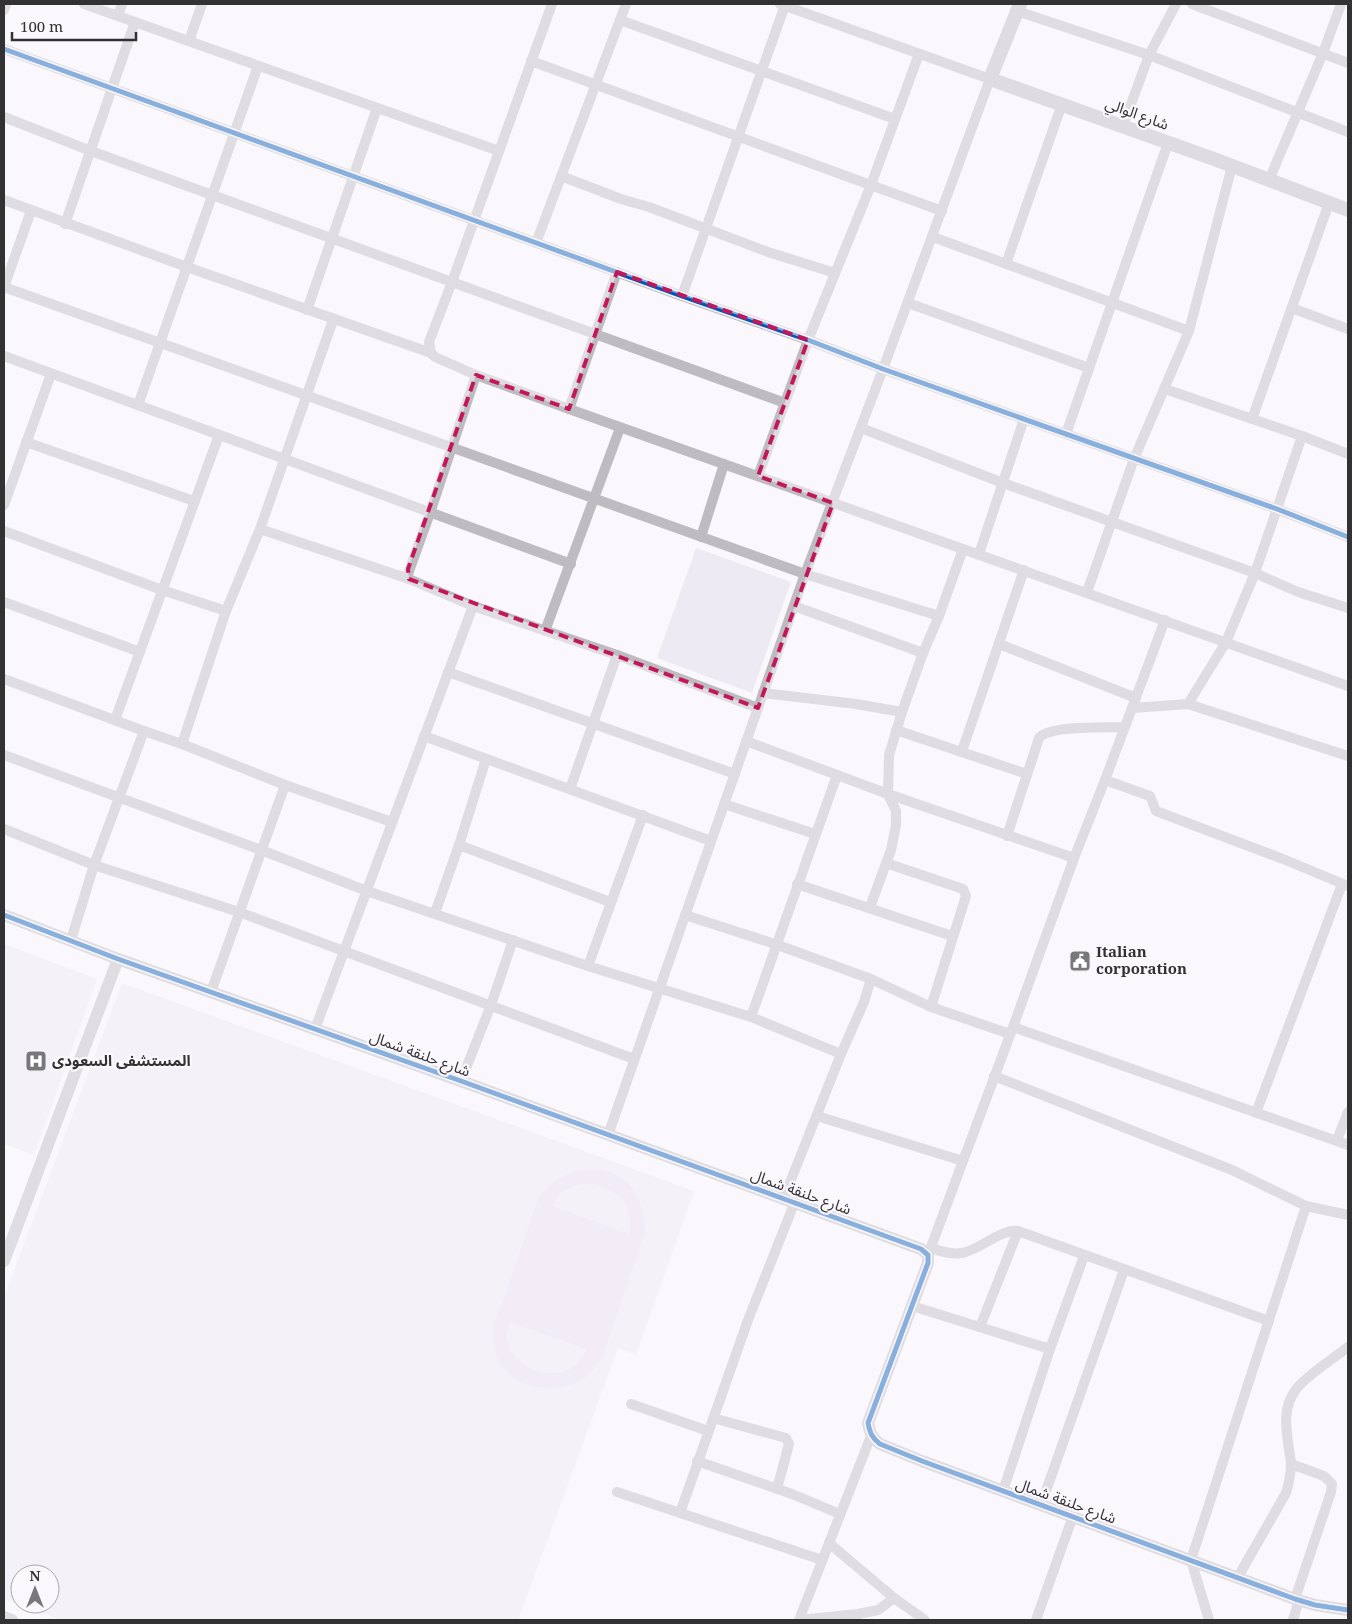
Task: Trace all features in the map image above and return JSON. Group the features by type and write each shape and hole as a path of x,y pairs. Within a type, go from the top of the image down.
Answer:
{"main road":[{"path":"990,80 1018,7"},
{"name":"شارع الوالي","path":"990,80 1123,126 1348,210"}],"street":[{"path":"4,10 6,4"},
{"path":"84,4 499,151"},
{"path":"118,15 122,4"},
{"path":"188,41 202,4"},
{"path":"431,353 429,342 552,4"},
{"path":"536,243 626,4"},
{"path":"1123,126 1148,55 1176,4"},
{"path":"1192,4 1348,62"},
{"path":"1269,180 1323,54 1341,4"},
{"path":"608,1135 805,574 884,370 990,80 783,5 682,296"},
{"path":"1018,7 1348,132"},
{"path":"620,20 895,119"},
{"path":"65,224 135,22"},
{"path":"4,49 682,296 808,340 884,370 1277,509 1348,538"},
{"path":"758,476 808,340 871,185 919,54"},
{"path":"531,61 942,211"},
{"path":"138,405 258,66"},
{"path":"1006,264 1062,104"},
{"path":"307,310 377,108"},
{"path":"4,118 212,196 785,403"},
{"path":"1066,434 1168,143"},
{"path":"1087,592 1134,459 1189,331 1232,166"},
{"path":"561,176 768,252 835,273"},
{"path":"4,200 65,224 431,353 454,366 476,375 620,428 1348,686"},
{"path":"1252,419 1329,203"},
{"path":"32,211 4,287 805,574 939,616"},
{"path":"933,237 1189,331"},
{"path":"569,409 617,272"},
{"path":"908,303 1089,368"},
{"path":"1292,308 1348,329"},
{"path":"182,744 226,611 260,529 333,320"},
{"path":"4,356 571,564"},
{"path":"4,505 51,374"},
{"path":"409,579 408,569 430,513 476,375"},
{"path":"1165,389 1302,436 1348,454"},
{"path":"979,554 1024,420"},
{"path":"545,631 620,428"},
{"path":"861,428 1003,483 1255,573 1298,592 1348,608"},
{"path":"115,720 219,435"},
{"path":"1188,704 1226,642 1255,573 1302,436"},
{"path":"26,442 194,501"},
{"path":"701,537 724,464"},
{"path":"260,529 409,579 473,606 617,655 758,708"},
{"path":"4,532 162,590 226,611"},
{"path":"870,907 886,863 896,825 896,811 888,794 889,755 923,653 939,616 963,549"},
{"path":"962,751 1024,570"},
{"path":"4,602 140,652"},
{"path":"315,1029 473,606"},
{"path":"794,606 923,653"},
{"path":"894,1598 878,1610 799,1620 871,1436 868,1423 928,1263 929,1251 1074,858 1165,620"},
{"path":"998,644 1136,698"},
{"path":"570,789 617,655"},
{"path":"448,672 735,774"},
{"path":"5,683 182,744 285,785 392,822"},
{"path":"763,693 856,704 902,712"},
{"path":"1132,708 1188,704 1348,756"},
{"path":"1006,836 1038,738 1042,733 1057,730 1125,727"},
{"path":"896,730 1027,774"},
{"path":"72,940 94,865 144,731"},
{"path":"424,736 711,841"},
{"path":"746,741 888,794 1074,858"},
{"path":"4,755 367,891 588,966 751,1018 841,1054"},
{"path":"435,913 486,760"},
{"path":"751,1018 775,944 836,775"},
{"path":"1105,780 1150,796 1156,811 1283,859 1345,885 1256,1112"},
{"path":"211,992 285,785"},
{"path":"724,804 815,834"},
{"path":"588,966 643,815"},
{"path":"4,829 94,865 240,912 634,1059"},
{"path":"459,845 610,902"},
{"path":"886,863 963,889 966,896 931,1007"},
{"path":"797,884 952,936"},
{"path":"685,914 872,979 931,1007 1011,1031 1348,1144"},
{"name":"شارع حلنقة شمال","path":"4,916 72,940 118,959 671,1157 788,1202 929,1251"},
{"path":"461,1081 491,1005 513,940"},
{"path":"4,1261 118,959"},
{"path":"680,1513 817,1116 872,979"},
{"path":"994,1076 1232,1170 1306,1206 1348,1215"},
{"path":"1337,1140 1348,1112"},
{"path":"817,1116 963,1161"},
{"path":"1209,1620 1191,1560 1306,1206"},
{"path":"929,1251 951,1254 963,1253 1010,1231 1018,1231 1269,1321"},
{"path":"980,1327 1018,1231"},
{"path":"1003,1491 1050,1350 1084,1256"},
{"path":"1041,1505 1124,1270"},
{"path":"912,1306 1050,1350"},
{"path":"1238,1577 1286,1493 1290,1479 1291,1464 1286,1422 1288,1404 1296,1389 1348,1347"},
{"path":"631,1404 708,1431"},
{"path":"712,1418 786,1438 789,1444 777,1489"},
{"name":"شارع حلنقة شمال","path":"871,1436 880,1444 1297,1600 1348,1610"},
{"path":"697,1461 777,1489 840,1514"},
{"path":"1291,1464 1324,1476 1332,1484 1292,1620"},
{"path":"617,1492 822,1560"},
{"path":"1036,1620 1073,1516"},
{"path":"829,1543 894,1598 925,1620"},
{"path":"4,1617 12,1620"}],"highlighted area":[{"path":"617,272 808,340 758,476 833,503 758,708 409,579 408,569 476,375 569,409"}],"shaded area":[{"path":"696,548 791,582 752,693 657,658"},
{"name":"المستشفى السعودى","path":"4,944 97,979 34,1155 4,1144"},
{"path":"122,983 694,1191 636,1355 618,1348 518,1620 61,1620 45,1614 60,1614 60,1564 10,1564 10,1601 4,1599 4,1297"},
{"path":"579,1170 599,1170 610,1173 620,1177 628,1184 639,1200 645,1233 605,1351 598,1364 585,1377 572,1384 550,1388 538,1387 516,1379 501,1365 496,1352 493,1328 539,1197 552,1183 561,1177","holes":["588,1183 607,1189 622,1199 629,1213 629,1234 552,1206 559,1195 566,1189","510,1322 586,1349 587,1350 581,1360 568,1370 557,1373 535,1371 525,1366 516,1358 510,1348 507,1337"]}],"cycle path":[{"path":"4,49 682,296 808,340 883,369 1277,509 1348,537"},
{"path":"4,915 118,959 461,1081 921,1249 928,1255 928,1263 868,1423 872,1435 877,1442 922,1461 1295,1599 1315,1605 1348,1610"}],"place":[{"name":"Italian corporation","path":"1080,961"},
{"name":"المستشفى السعودى","path":"36,1061"}]}
